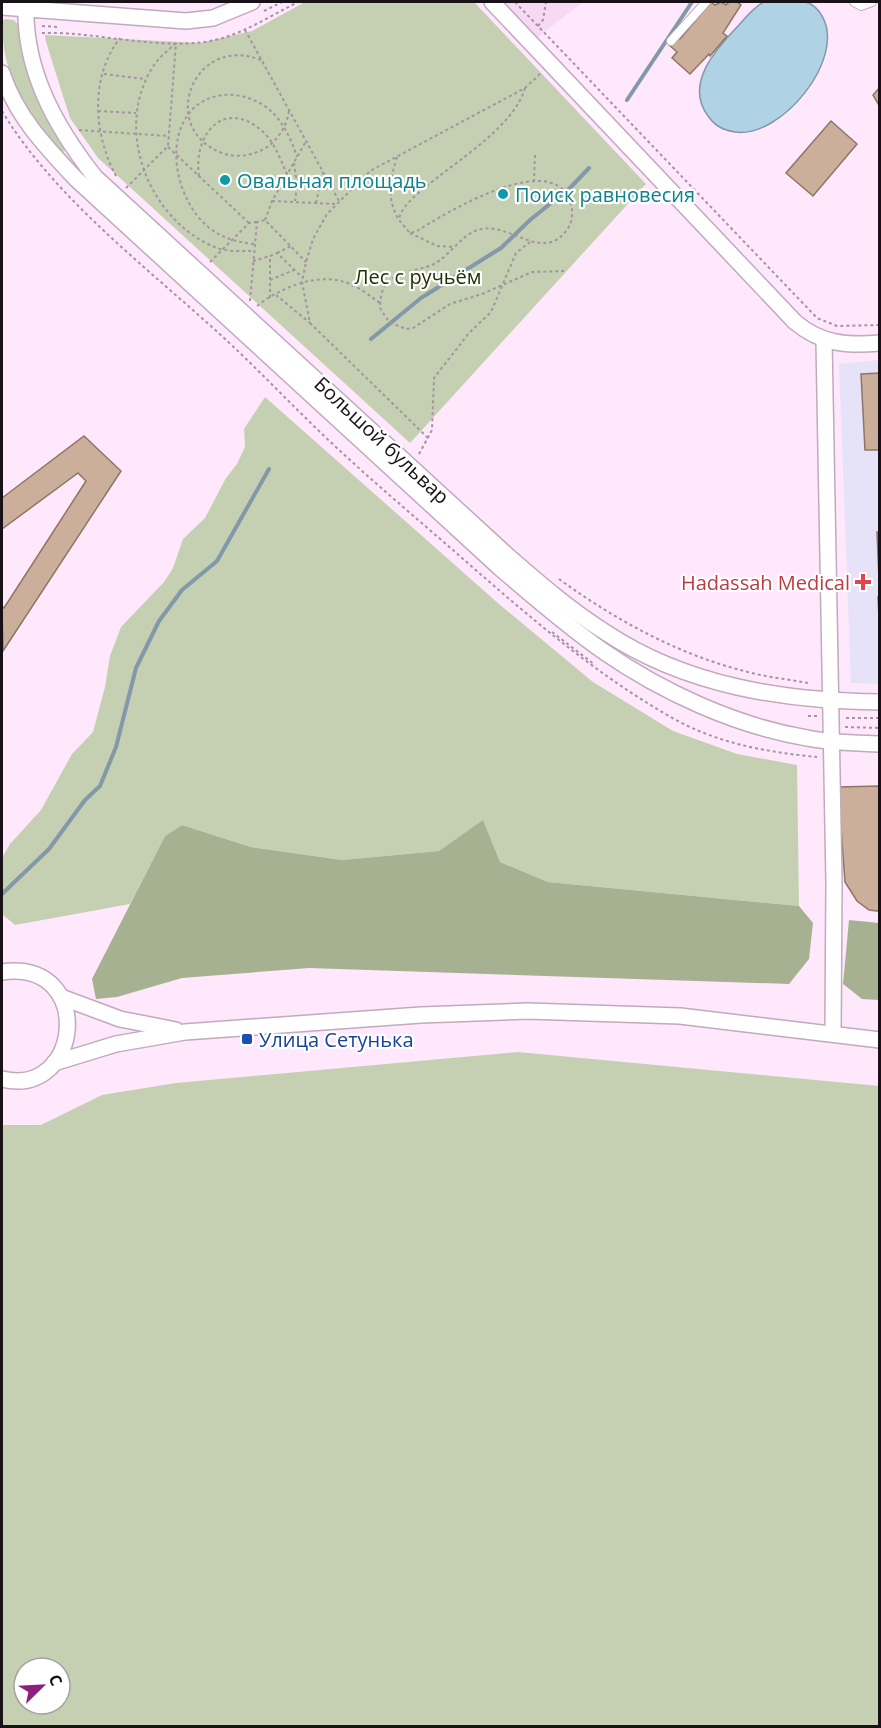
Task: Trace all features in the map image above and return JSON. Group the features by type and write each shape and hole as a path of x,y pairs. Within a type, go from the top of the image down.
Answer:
{"street":[{"path":"2,7 26,5 186,21 213,18 252,2"},
{"path":"492,2 795,322 808,333 824,341 836,344 879,343"},
{"name":"Большой бульвар","path":"26,5 28,46 43,95 70,145 95,177 508,556 567,606 607,634 648,657 690,673 741,688 811,699 879,702"},
{"name":"Большой бульвар","path":"2,73 17,109 36,136 76,179 483,552 561,620 604,652 685,697 725,715 805,738 879,744"},
{"path":"824,341 834,882 833,1034"},
{"path":"2,1078 25,1080 41,1074 54,1063 63,1049 68,1032 68,1014 61,997 51,984 36,975 5,968"},
{"path":"61,997 120,1019 185,1032"},
{"path":"54,1063 116,1044 185,1032 421,1015 527,1011 680,1016 879,1040"}],"lane":[{"path":"672,40 706,2"},
{"path":"854,2 861,6 872,2"}],"path":[{"path":"42,41 42,33 176,43 221,39 245,30 298,2"},
{"path":"515,2 817,318 837,326 879,325"},
{"path":"543,20 546,2"},
{"path":"245,30 339,201"},
{"path":"120,38 104,74 98,111 100,132 107,158 124,189"},
{"path":"176,43 155,63 146,79 136,113 136,134 144,170 154,192 179,222 208,243 223,249 254,251"},
{"path":"176,43 168,146 249,223"},
{"path":"261,60 242,55 231,55 211,62 203,69 191,86 189,115 193,128 202,140 215,150 235,156 256,153 272,143 284,127 289,110"},
{"path":"310,322 302,280 313,239 327,214 336,204 369,171 525,88 542,72"},
{"path":"104,74 146,79"},
{"path":"399,220 406,204 421,190 466,158 505,121 519,104 525,88"},
{"path":"254,243 232,240 207,225 197,214 179,176 177,155 179,135 189,115 198,105 211,98 223,95 242,96 272,112 284,127 297,157"},
{"path":"98,111 136,113"},
{"path":"199,176 197,162 202,140 213,125 231,118 251,123 272,143 287,174"},
{"path":"79,137 74,130 168,136"},
{"path":"265,220 272,201 306,142"},
{"path":"124,189 168,146"},
{"path":"534,182 535,154"},
{"path":"397,156 389,183 390,202 399,220 410,233 437,246 454,247"},
{"path":"294,163 297,186 295,202"},
{"path":"316,203 323,172"},
{"path":"108,173 114,180"},
{"path":"380,303 385,286 395,276 434,264 474,231 484,228 507,231 530,242 543,243 557,239 565,233 572,218 572,208 562,191 553,185 534,182 505,186 481,194 410,233"},
{"path":"119,185 124,189"},
{"path":"272,201 336,204"},
{"path":"208,264 249,223 265,220"},
{"path":"265,220 306,262"},
{"path":"250,302 257,222"},
{"path":"412,451 418,456 432,430 434,378 469,333 491,312 516,253 530,242"},
{"path":"253,261 291,246"},
{"path":"278,253 302,280"},
{"path":"270,256 270,298"},
{"path":"270,280 294,270"},
{"path":"255,307 302,280 331,279 351,284 380,303 389,322 406,329 413,328 450,304 482,294 532,272 564,271"},
{"path":"276,294 310,322 428,438"},
{"path":"244,297 262,313"},
{"path":"551,573 609,613 672,646 745,671 813,683 802,756"},
{"path":"848,743 849,701"},
{"path":"848,718 879,718"},
{"path":"848,727 879,728"}],"shaded area":[{"path":"500,2 583,2 535,39"},
{"name":"Hadassah Medical","path":"879,360 879,684 851,683 839,364"}],"green space":[{"name":"Лес с ручьём","path":"305,2 474,2 646,184 410,443 98,158 70,118 45,35 200,43 252,31"},
{"path":"14,20 18,25 26,69 36,97 65,150 63,152 37,123 11,77 3,41 2,21"},
{"path":"265,397 499,604 593,682 673,731 737,754 797,765 799,906 548,882 500,862 483,821 439,851 342,860 251,847 182,825 165,836 130,904 15,925 2,914 2,858 10,844 41,810 72,754 93,732 105,687 110,656 121,627 164,582 173,568 183,539 205,518 226,478 237,464 245,447 244,429"},
{"path":"483,820 500,862 548,882 799,906 813,923 809,959 789,984 309,968 182,978 117,997 96,999 92,979 165,836 182,825 251,847 342,860 439,851"},
{"path":"849,920 879,923 879,1000 862,999 843,984"},
{"path":"518,1052 879,1086 879,1726 2,1726 2,1125 41,1125 102,1095 176,1083"}],"water":[{"path":"800,1 815,7 822,16 827,33 825,53 818,73 805,92 772,123 753,131 727,130 713,122 701,104 699,92 701,80 721,45 750,12 764,2"}],"building":[{"path":"711,2 715,5 721,2 726,5 729,2 737,2 741,5 723,33 727,36 690,74 672,58 677,52 669,45 676,36 680,39"},
{"path":"880,87 880,107 873,95"},
{"path":"831,121 857,144 813,196 786,173"},
{"path":"880,373 880,450 865,450 861,374"},
{"path":"84,436 121,471 3,651 2,606 4,608 86,481 78,473 2,529 2,498"},
{"path":"877,532 880,532 879,579"},
{"path":"878,597 880,597 880,638"},
{"path":"880,786 880,911 877,911 869,910 857,901 845,882 838,787"}],"waterway":[{"path":"627,100 692,2"},
{"path":"371,339 421,298 501,248 530,220 571,187 589,168"},
{"path":"2,894 49,849 85,800 100,786 116,747 136,668 159,621 182,590 217,561 269,469"}],"place":[{"name":"Овальная площадь","path":"225,180"},
{"name":"Поиск равновесия","path":"503,194"},
{"name":"Hadassah Medical","path":"863,582"},
{"name":"Улица Сетунька","path":"247,1039"}]}
